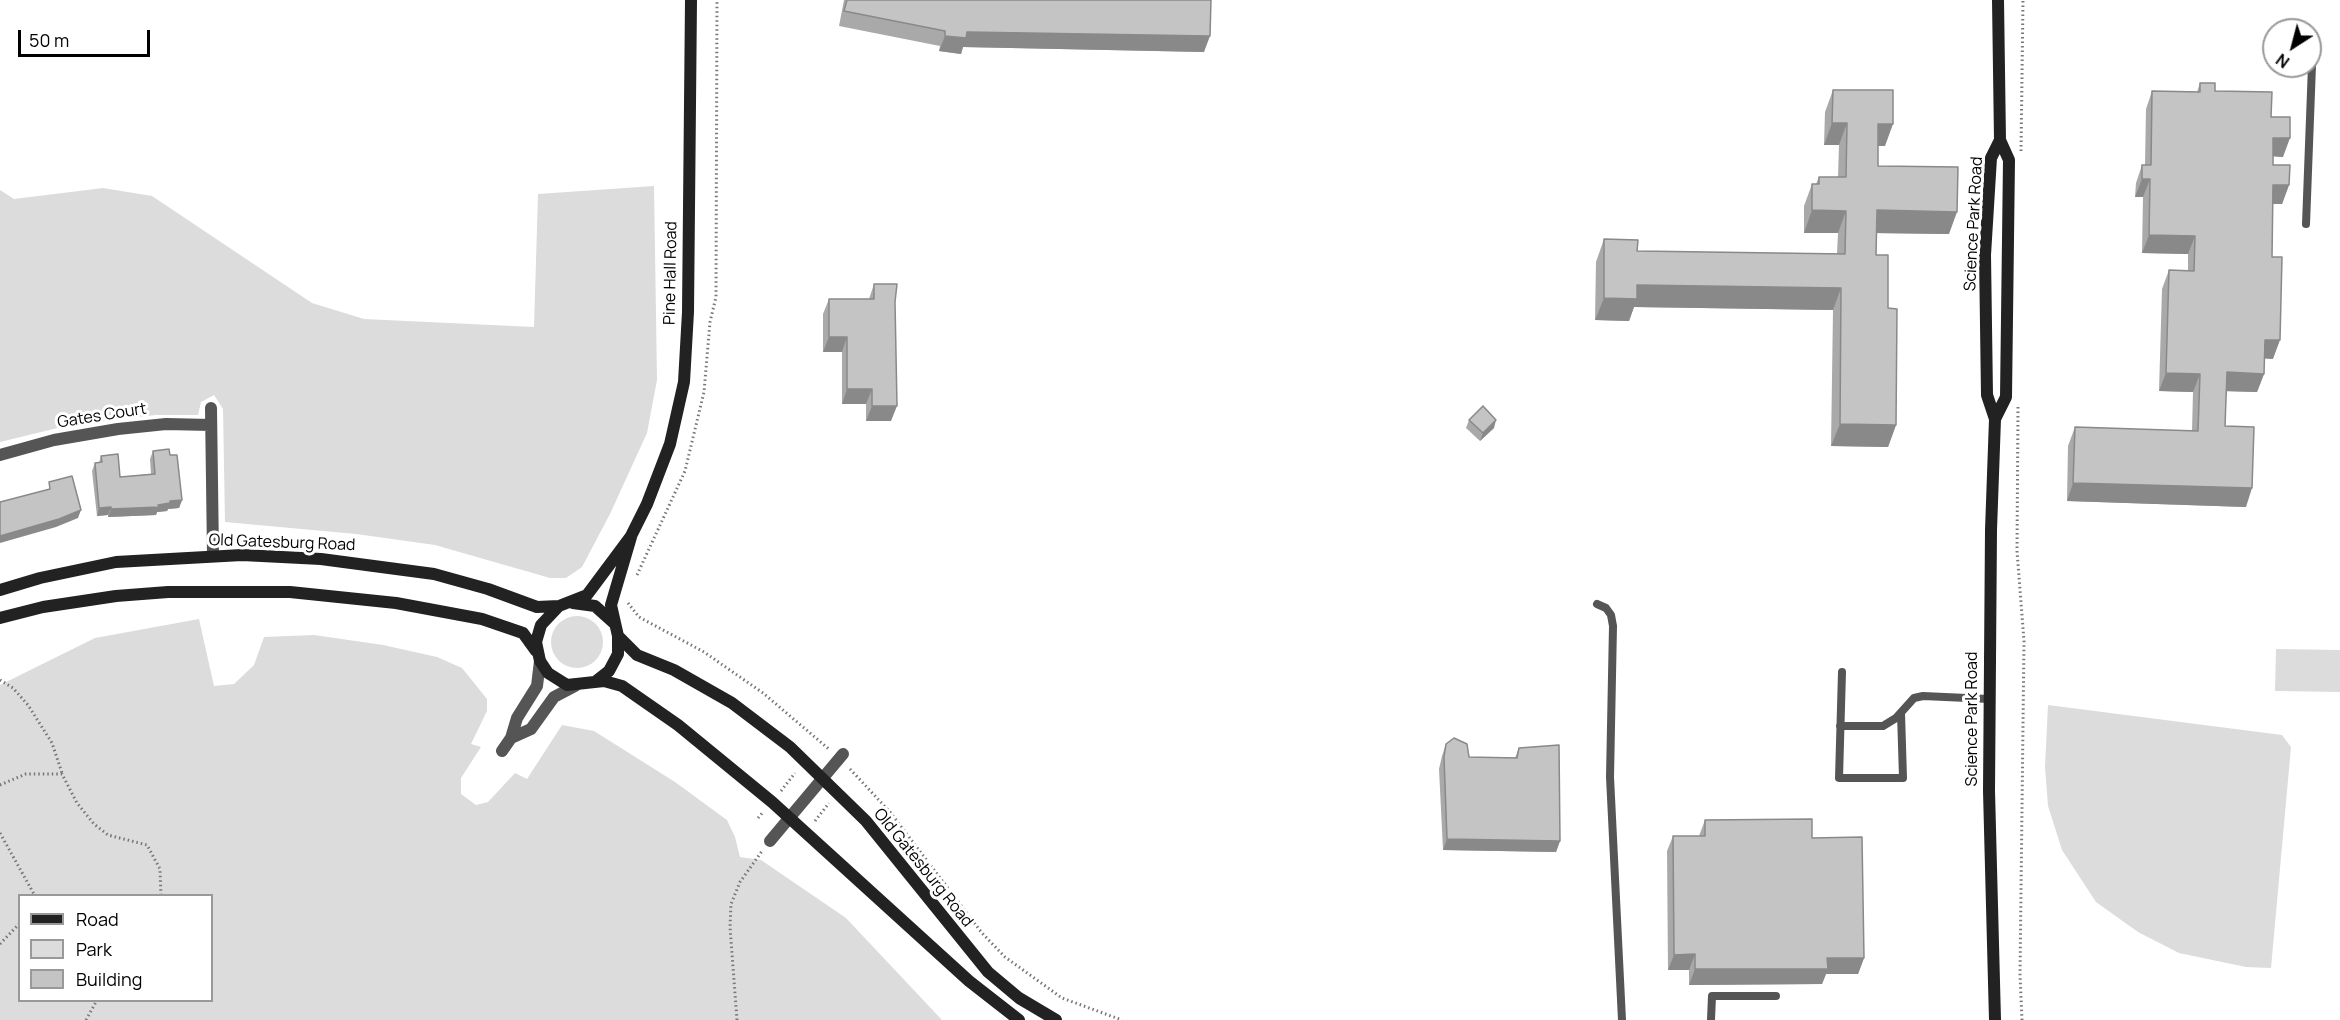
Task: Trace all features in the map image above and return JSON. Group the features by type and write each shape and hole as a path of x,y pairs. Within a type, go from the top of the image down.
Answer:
{"street":[{"name":"Pine Hall Road","path":"502,751 511,738 517,718 537,686 540,625 564,605 587,595 595,586 631,536 664,462 684,382 688,312 690,0"},
{"name":"Science Park Road","path":"1995,419 2006,398 2009,160 2000,140 1998,0"},
{"name":"Science Park Road","path":"1995,1020 1989,699 1995,419 1987,395 1985,255 1991,158 2000,140"},
{"path":"211,408 213,555"},
{"name":"Gates Court","path":"0,455 54,440 118,429 166,424 211,425"},
{"name":"Pine Hall Road","path":"595,682 609,671 618,654 612,597 627,558 631,536"},
{"name":"Old Gatesburg Road","path":"0,590 40,578 116,562 213,555 321,559 385,565 463,581 537,607 582,603 595,606 606,614 637,655 674,670 732,703 783,741 824,778 891,850 972,955 1019,998 1056,1020"},
{"path":"0,618 43,607 116,596 189,592 290,592 396,603 482,619 523,633 554,678 575,686 611,682 633,692 729,765 969,981 1020,1020"},
{"name":"Pine Hall Road","path":"511,738 531,729 559,692 575,686"},
{"path":"770,841 840,757"}],"lane":[{"path":"2307,225 2312,78"},
{"path":"1597,604 1606,608 1611,615 1613,626 1610,777 1622,1020"},
{"path":"1842,672 1839,778 1903,778 1901,713"},
{"path":"1840,726 1883,726 1901,713 1914,698 1923,696 1989,699"},
{"path":"1711,1020 1712,996 1776,996"}],"path":[{"path":"634,580 685,471 704,392 710,322 716,297 717,0"},
{"path":"2021,157 2022,0"},
{"path":"2018,406 2017,551 2024,641 2020,975 2022,1020"},
{"path":"627,595 631,609 639,617 704,652 738,675 840,757 890,812 981,933 1005,957 1062,998 1122,1020"},
{"path":"0,680 13,688 28,705 52,743 62,774 77,803 94,824 108,835 147,845 160,869 161,894"},
{"path":"817,749 822,743"},
{"path":"778,795 800,767"},
{"path":"849,779 854,773"},
{"path":"0,785 26,774 62,774"},
{"path":"810,827 833,798"},
{"path":"0,833 34,894"},
{"path":"737,1020 730,927 732,904 740,882 770,841"},
{"path":"0,944 18,925"},
{"path":"11,933 18,933"},
{"path":"86,1020 96,1002"}],"green space":[{"path":"654,186 657,380 647,433 610,514 582,567 566,578 550,578 435,545 356,534 225,522 223,409 214,395 201,402 198,415 156,415 70,425 0,442 0,190 14,199 103,188 152,196 312,303 364,319 534,327 538,194"},
{"path":"577,616 591,620 599,628 603,642 599,656 591,664 577,668 563,664 555,656 551,642 555,628 563,620"},
{"path":"199,619 214,686 234,684 254,665 264,637 314,635 383,645 437,657 462,668 487,699 487,711 471,744 481,747 461,778 461,794 476,805 488,802 515,773 527,779 562,725 594,731 675,782 727,820 735,837 740,857 761,860 846,918 942,1020 0,1020 0,685 95,638"},
{"path":"2276,649 2340,650 2340,692 2275,691"},
{"path":"2048,705 2282,735 2291,747 2271,968 2246,967 2179,953 2138,932 2096,902 2062,850 2048,806 2045,767"}],"building":[{"path":"847,0 1211,0 1210,36 967,32 966,38 945,36 945,31 844,11"},
{"path":"2200,83 2215,83 2215,91 2272,92 2271,117 2290,117 2290,138 2273,138 2273,165 2290,165 2289,185 2273,185 2272,257 2282,257 2280,340 2265,340 2264,374 2227,372 2225,426 2254,427 2252,488 2073,483 2075,427 2198,431 2200,374 2166,373 2169,270 2194,271 2195,236 2149,235 2150,179 2142,179 2142,165 2151,165 2152,91 2200,92"},
{"path":"1833,90 1893,90 1893,124 1878,124 1878,166 1958,167 1957,212 1877,210 1876,255 1888,255 1888,308 1897,309 1896,425 1840,424 1841,288 1637,285 1637,299 1604,298 1604,239 1638,240 1637,251 1845,254 1846,211 1812,210 1812,184 1819,184 1819,177 1846,177 1847,123 1832,123"},
{"path":"874,284 897,284 895,302 897,406 872,406 872,389 847,389 847,337 829,337 829,299 874,299"},
{"path":"1483,406 1496,420 1483,433 1469,420"},
{"path":"169,449 170,455 177,455 182,500 170,501 170,503 158,505 159,507 99,508 95,463 102,462 101,456 118,454 120,477 155,474 153,451"},
{"path":"72,476 81,510 59,519 0,536 0,502 50,489 49,482"},
{"path":"1454,738 1467,744 1469,757 1517,758 1519,748 1559,745 1560,841 1447,839 1444,757 1446,744"},
{"path":"1812,819 1812,838 1862,837 1864,958 1827,958 1828,969 1695,969 1695,954 1674,955 1673,836 1705,836 1705,820"}]}
